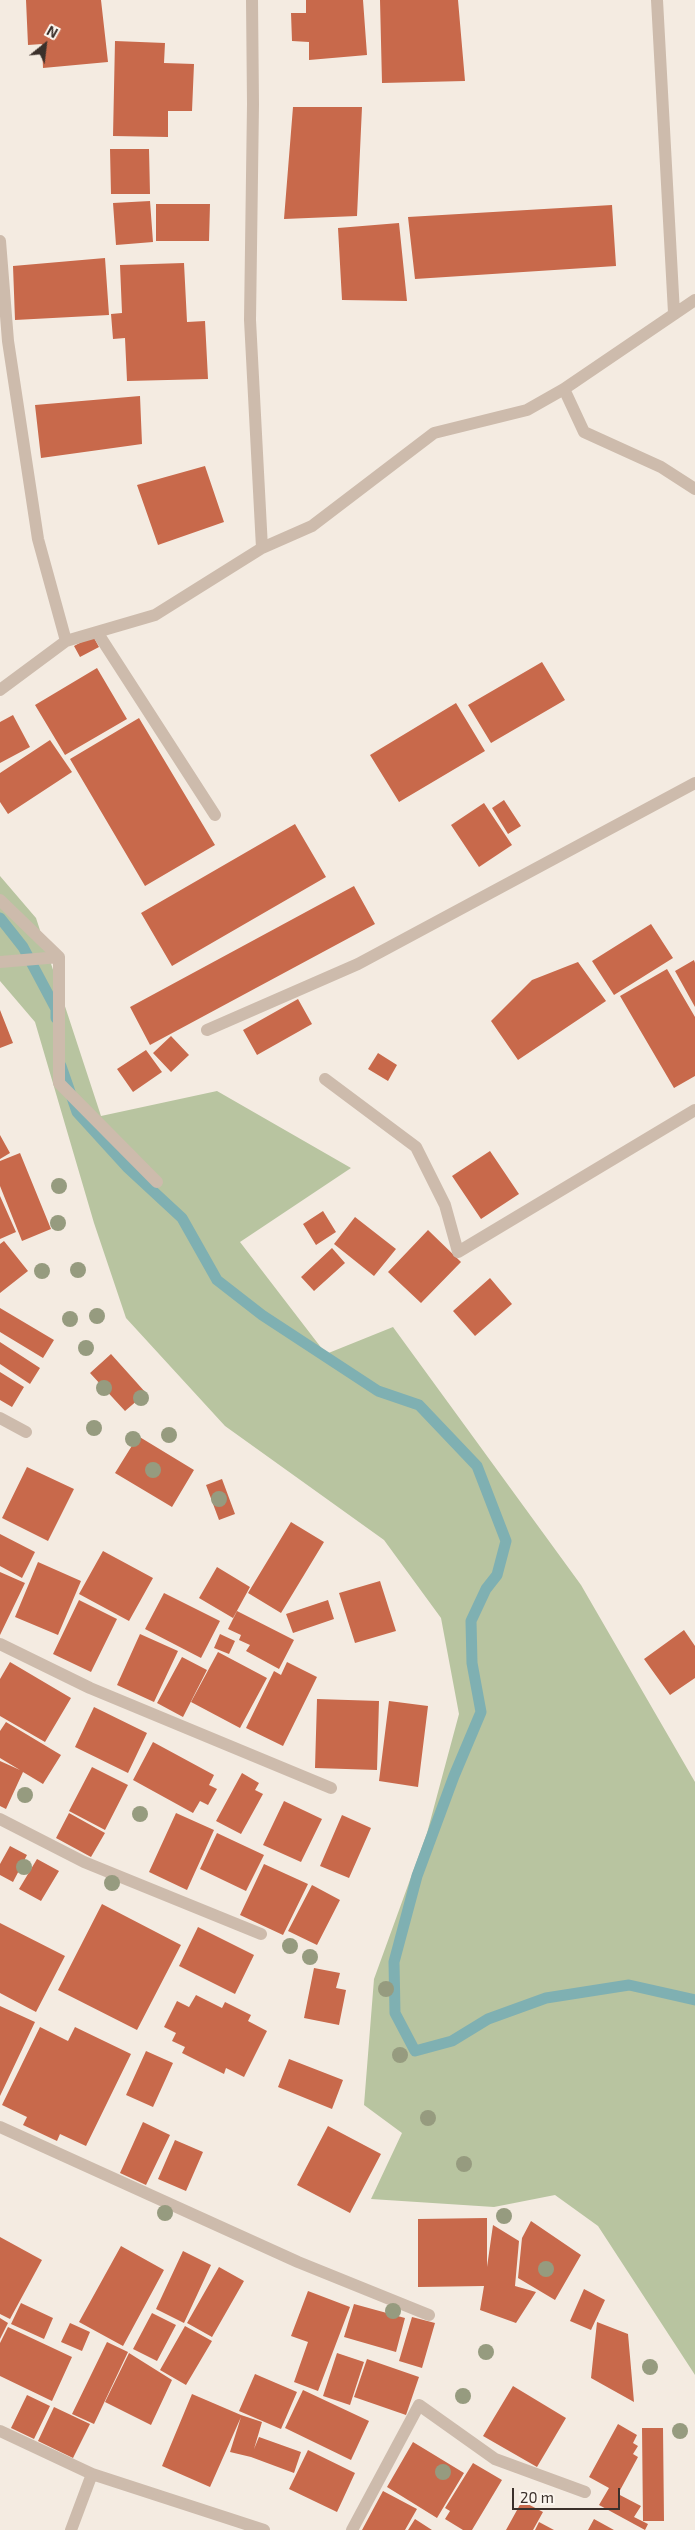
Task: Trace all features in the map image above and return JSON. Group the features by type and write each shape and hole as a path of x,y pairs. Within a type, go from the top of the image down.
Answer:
{"street":[{"path":"252,0 253,104 250,320 262,548"},
{"path":"657,0 674,313"},
{"path":"0,241 8,341 38,539 66,641"},
{"path":"0,690 66,641 155,615 262,548 312,526 434,433 527,410 564,389 695,300"},
{"path":"564,389 584,432 661,467 695,489"},
{"path":"97,632 215,815"},
{"path":"207,1030 358,964 695,783"},
{"path":"0,900 59,956 59,1083 157,1182"},
{"path":"0,962 59,956"},
{"path":"325,1079 416,1147 445,1205 458,1252 695,1110"},
{"path":"0,1418 26,1432"},
{"path":"0,1644 90,1688 331,1788"},
{"path":"0,1819 84,1862 262,1934"},
{"path":"0,2128 298,2262 429,2316"},
{"path":"352,2530 419,2405 495,2459 585,2492"},
{"path":"0,2431 92,2474 264,2530"},
{"path":"71,2530 92,2474"}],"green space":[{"path":"0,876 36,918 101,1116 217,1091 351,1168 240,1242 326,1354 393,1327 581,1585 695,1782 695,2375 598,2226 555,2195 494,2207 371,2199 402,2133 364,2105 374,1979 427,1833 459,1714 441,1618 384,1540 225,1426 126,1318 94,1223 35,1022 0,981"}],"building":[{"path":"26,0 101,0 108,62 43,68 42,44 28,45"},
{"path":"306,0 363,0 367,55 309,60 309,42 292,41 291,13 306,13"},
{"path":"380,0 458,0 465,81 382,83"},
{"path":"115,41 165,43 164,63 194,64 192,111 168,111 168,137 113,136"},
{"path":"293,107 362,107 357,216 284,219"},
{"path":"110,149 149,149 150,194 111,194"},
{"path":"150,201 153,242 116,245 113,203"},
{"path":"156,204 210,204 209,241 156,241"},
{"path":"612,205 616,266 415,279 408,217"},
{"path":"399,223 407,301 342,300 338,228"},
{"path":"105,258 109,315 15,320 13,266"},
{"path":"184,263 187,322 205,321 208,379 127,381 125,338 113,339 111,314 122,313 120,265"},
{"path":"140,396 142,444 41,458 35,405"},
{"path":"205,466 224,522 158,545 137,485"},
{"path":"93,636 99,647 80,657 74,646"},
{"path":"542,662 565,700 491,743 468,705"},
{"path":"97,668 127,719 65,755 35,705"},
{"path":"456,703 485,751 399,802 370,755"},
{"path":"13,715 30,747 0,763 0,722"},
{"path":"139,718 215,845 145,886 70,759"},
{"path":"50,740 72,772 8,814 0,802 0,773"},
{"path":"504,800 521,826 508,834 492,808"},
{"path":"484,803 512,845 479,867 451,825"},
{"path":"295,824 326,877 172,966 141,913"},
{"path":"354,886 375,924 150,1045 130,1007"},
{"path":"651,924 673,958 614,995 592,961"},
{"path":"694,960 695,963 695,1007 675,971"},
{"path":"578,962 606,1001 518,1060 491,1021 532,980"},
{"path":"667,969 695,1017 695,1076 674,1088 620,996"},
{"path":"298,999 312,1024 257,1055 243,1030"},
{"path":"0,1010 13,1043 0,1048"},
{"path":"171,1036 189,1055 171,1072 153,1053"},
{"path":"146,1050 162,1072 133,1092 117,1069"},
{"path":"378,1053 397,1065 388,1081 368,1069"},
{"path":"0,1135 10,1153 0,1159"},
{"path":"490,1151 519,1194 481,1219 452,1176"},
{"path":"20,1153 51,1229 22,1241 0,1186 0,1161"},
{"path":"0,1196 16,1232 0,1239"},
{"path":"323,1211 336,1232 316,1245 303,1224"},
{"path":"355,1217 396,1249 374,1276 334,1244"},
{"path":"428,1230 461,1262 421,1303 388,1272"},
{"path":"4,1241 28,1271 0,1293 0,1244"},
{"path":"332,1248 345,1263 314,1291 301,1277"},
{"path":"490,1278 512,1304 475,1336 453,1311"},
{"path":"0,1308 54,1340 43,1358 0,1332"},
{"path":"0,1342 40,1368 30,1384 0,1364"},
{"path":"111,1354 146,1393 125,1411 90,1373"},
{"path":"0,1372 24,1387 12,1407 0,1400"},
{"path":"138,1436 194,1470 172,1507 115,1473"},
{"path":"27,1467 74,1489 48,1541 2,1518"},
{"path":"222,1479 235,1514 219,1520 206,1485"},
{"path":"291,1522 324,1542 281,1613 248,1593"},
{"path":"0,1534 35,1552 22,1578 0,1566"},
{"path":"103,1551 153,1578 129,1621 79,1594"},
{"path":"38,1562 81,1581 58,1635 15,1617"},
{"path":"217,1567 250,1587 233,1618 199,1598"},
{"path":"0,1572 25,1583 0,1635"},
{"path":"380,1581 396,1631 355,1643 339,1593"},
{"path":"164,1593 220,1621 201,1658 145,1629"},
{"path":"79,1600 117,1619 91,1672 53,1654"},
{"path":"328,1600 334,1619 293,1633 286,1614"},
{"path":"237,1611 294,1640 279,1669 246,1651 250,1645 239,1640 241,1635 228,1629"},
{"path":"684,1630 695,1646 695,1678 670,1695 644,1659"},
{"path":"140,1634 178,1651 154,1702 117,1685"},
{"path":"220,1634 235,1641 229,1654 214,1648"},
{"path":"218,1652 267,1678 240,1728 191,1702"},
{"path":"182,1657 207,1670 183,1717 157,1703"},
{"path":"10,1662 71,1698 45,1742 0,1716 0,1679"},
{"path":"287,1662 317,1677 283,1746 246,1728 274,1671 281,1675"},
{"path":"317,1699 379,1701 377,1770 315,1768"},
{"path":"389,1701 428,1706 418,1787 379,1781"},
{"path":"94,1707 147,1733 128,1773 75,1747"},
{"path":"6,1722 61,1755 43,1784 23,1772 6,1809 0,1806 0,1761 20,1770 0,1758 0,1731"},
{"path":"153,1742 214,1775 209,1785 217,1789 208,1805 200,1801 193,1813 133,1780"},
{"path":"92,1767 128,1785 105,1830 69,1811"},
{"path":"242,1773 259,1783 255,1790 263,1794 241,1834 216,1821"},
{"path":"284,1801 322,1819 301,1862 263,1845"},
{"path":"69,1813 105,1833 91,1857 56,1838"},
{"path":"176,1813 214,1830 187,1890 149,1872"},
{"path":"342,1815 371,1828 349,1878 320,1866"},
{"path":"217,1833 264,1855 246,1891 200,1869"},
{"path":"10,1846 27,1855 13,1882 0,1875 0,1864"},
{"path":"37,1859 59,1871 41,1901 19,1889"},
{"path":"264,1864 308,1884 283,1935 240,1915"},
{"path":"312,1885 340,1900 317,1945 288,1931"},
{"path":"102,1904 181,1945 137,2030 58,1990"},
{"path":"0,1923 65,1956 36,2012 0,1993"},
{"path":"198,1927 254,1955 235,1994 179,1966"},
{"path":"314,1968 340,1973 336,1988 346,1990 339,2025 304,2018"},
{"path":"196,1995 222,2008 225,2002 251,2015 248,2021 267,2031 244,2077 226,2068 224,2074 182,2053 185,2047 172,2041 176,2033 164,2027 177,2001 189,2007"},
{"path":"0,2006 35,2022 0,2096"},
{"path":"40,2027 68,2041 75,2027 131,2054 86,2146 60,2134 57,2141 23,2125 27,2117 2,2105"},
{"path":"146,2051 173,2063 153,2107 126,2095"},
{"path":"289,2059 343,2080 332,2109 278,2087"},
{"path":"143,2122 170,2135 146,2185 120,2173"},
{"path":"328,2126 381,2154 350,2213 297,2185"},
{"path":"175,2140 203,2152 186,2191 158,2179"},
{"path":"487,2218 487,2267 493,2225 519,2241 515,2286 536,2292 516,2323 480,2310 484,2286 418,2287 418,2219"},
{"path":"531,2221 581,2255 555,2300 518,2278 522,2238"},
{"path":"0,2237 42,2260 10,2319 0,2314"},
{"path":"121,2246 164,2270 123,2346 79,2322"},
{"path":"183,2251 211,2265 184,2323 156,2309"},
{"path":"219,2267 244,2281 212,2337 187,2323"},
{"path":"584,2289 605,2300 591,2330 570,2321"},
{"path":"308,2291 350,2307 318,2391 294,2382 308,2342 291,2336"},
{"path":"21,2303 53,2318 44,2339 11,2324"},
{"path":"354,2304 405,2318 396,2352 344,2337"},
{"path":"152,2313 176,2325 157,2361 133,2349"},
{"path":"412,2317 435,2323 422,2368 399,2361"},
{"path":"0,2318 8,2323 0,2339"},
{"path":"597,2322 628,2334 634,2402 591,2378"},
{"path":"70,2323 90,2332 82,2351 61,2342"},
{"path":"185,2326 212,2341 186,2385 160,2370"},
{"path":"8,2327 72,2357 52,2401 0,2376 0,2343"},
{"path":"107,2342 128,2352 94,2424 72,2414"},
{"path":"129,2353 172,2380 151,2425 105,2402"},
{"path":"337,2353 364,2362 350,2405 323,2396"},
{"path":"367,2359 419,2377 406,2415 354,2397"},
{"path":"255,2374 297,2392 281,2429 239,2411"},
{"path":"513,2386 566,2418 537,2467 483,2436"},
{"path":"303,2390 369,2421 351,2460 285,2428"},
{"path":"192,2394 262,2422 254,2449 259,2437 301,2452 294,2473 251,2457 230,2452 241,2417 210,2487 162,2466"},
{"path":"27,2395 50,2406 34,2439 11,2428"},
{"path":"54,2407 90,2424 73,2458 38,2441"},
{"path":"618,2424 637,2435 633,2443 638,2446 633,2454 638,2457 618,2494 641,2506 634,2517 648,2524 645,2530 599,2505 609,2488 589,2477"},
{"path":"642,2428 663,2428 664,2521 643,2521"},
{"path":"413,2442 464,2473 437,2518 387,2487"},
{"path":"308,2450 355,2473 337,2512 289,2489"},
{"path":"473,2463 502,2480 472,2530 463,2530 445,2519 450,2511 445,2508"},
{"path":"383,2491 417,2509 405,2530 362,2530"},
{"path":"522,2501 543,2512 533,2530 506,2530"},
{"path":"415,2519 432,2530 408,2530"},
{"path":"594,2519 614,2530 588,2530"},
{"path":"539,2522 554,2530 535,2530"}],"waterway":[{"path":"0,918 23,947 56,1009 56,1018"},
{"path":"61,1066 77,1112 128,1168 182,1218 217,1280 262,1315 378,1391 419,1405 477,1466 506,1541 497,1575 486,1589 471,1621 472,1663 481,1712 454,1776 417,1876 394,1962 395,2013 415,2051 452,2041 488,2019 546,1998 629,1985 695,2000"}]}
